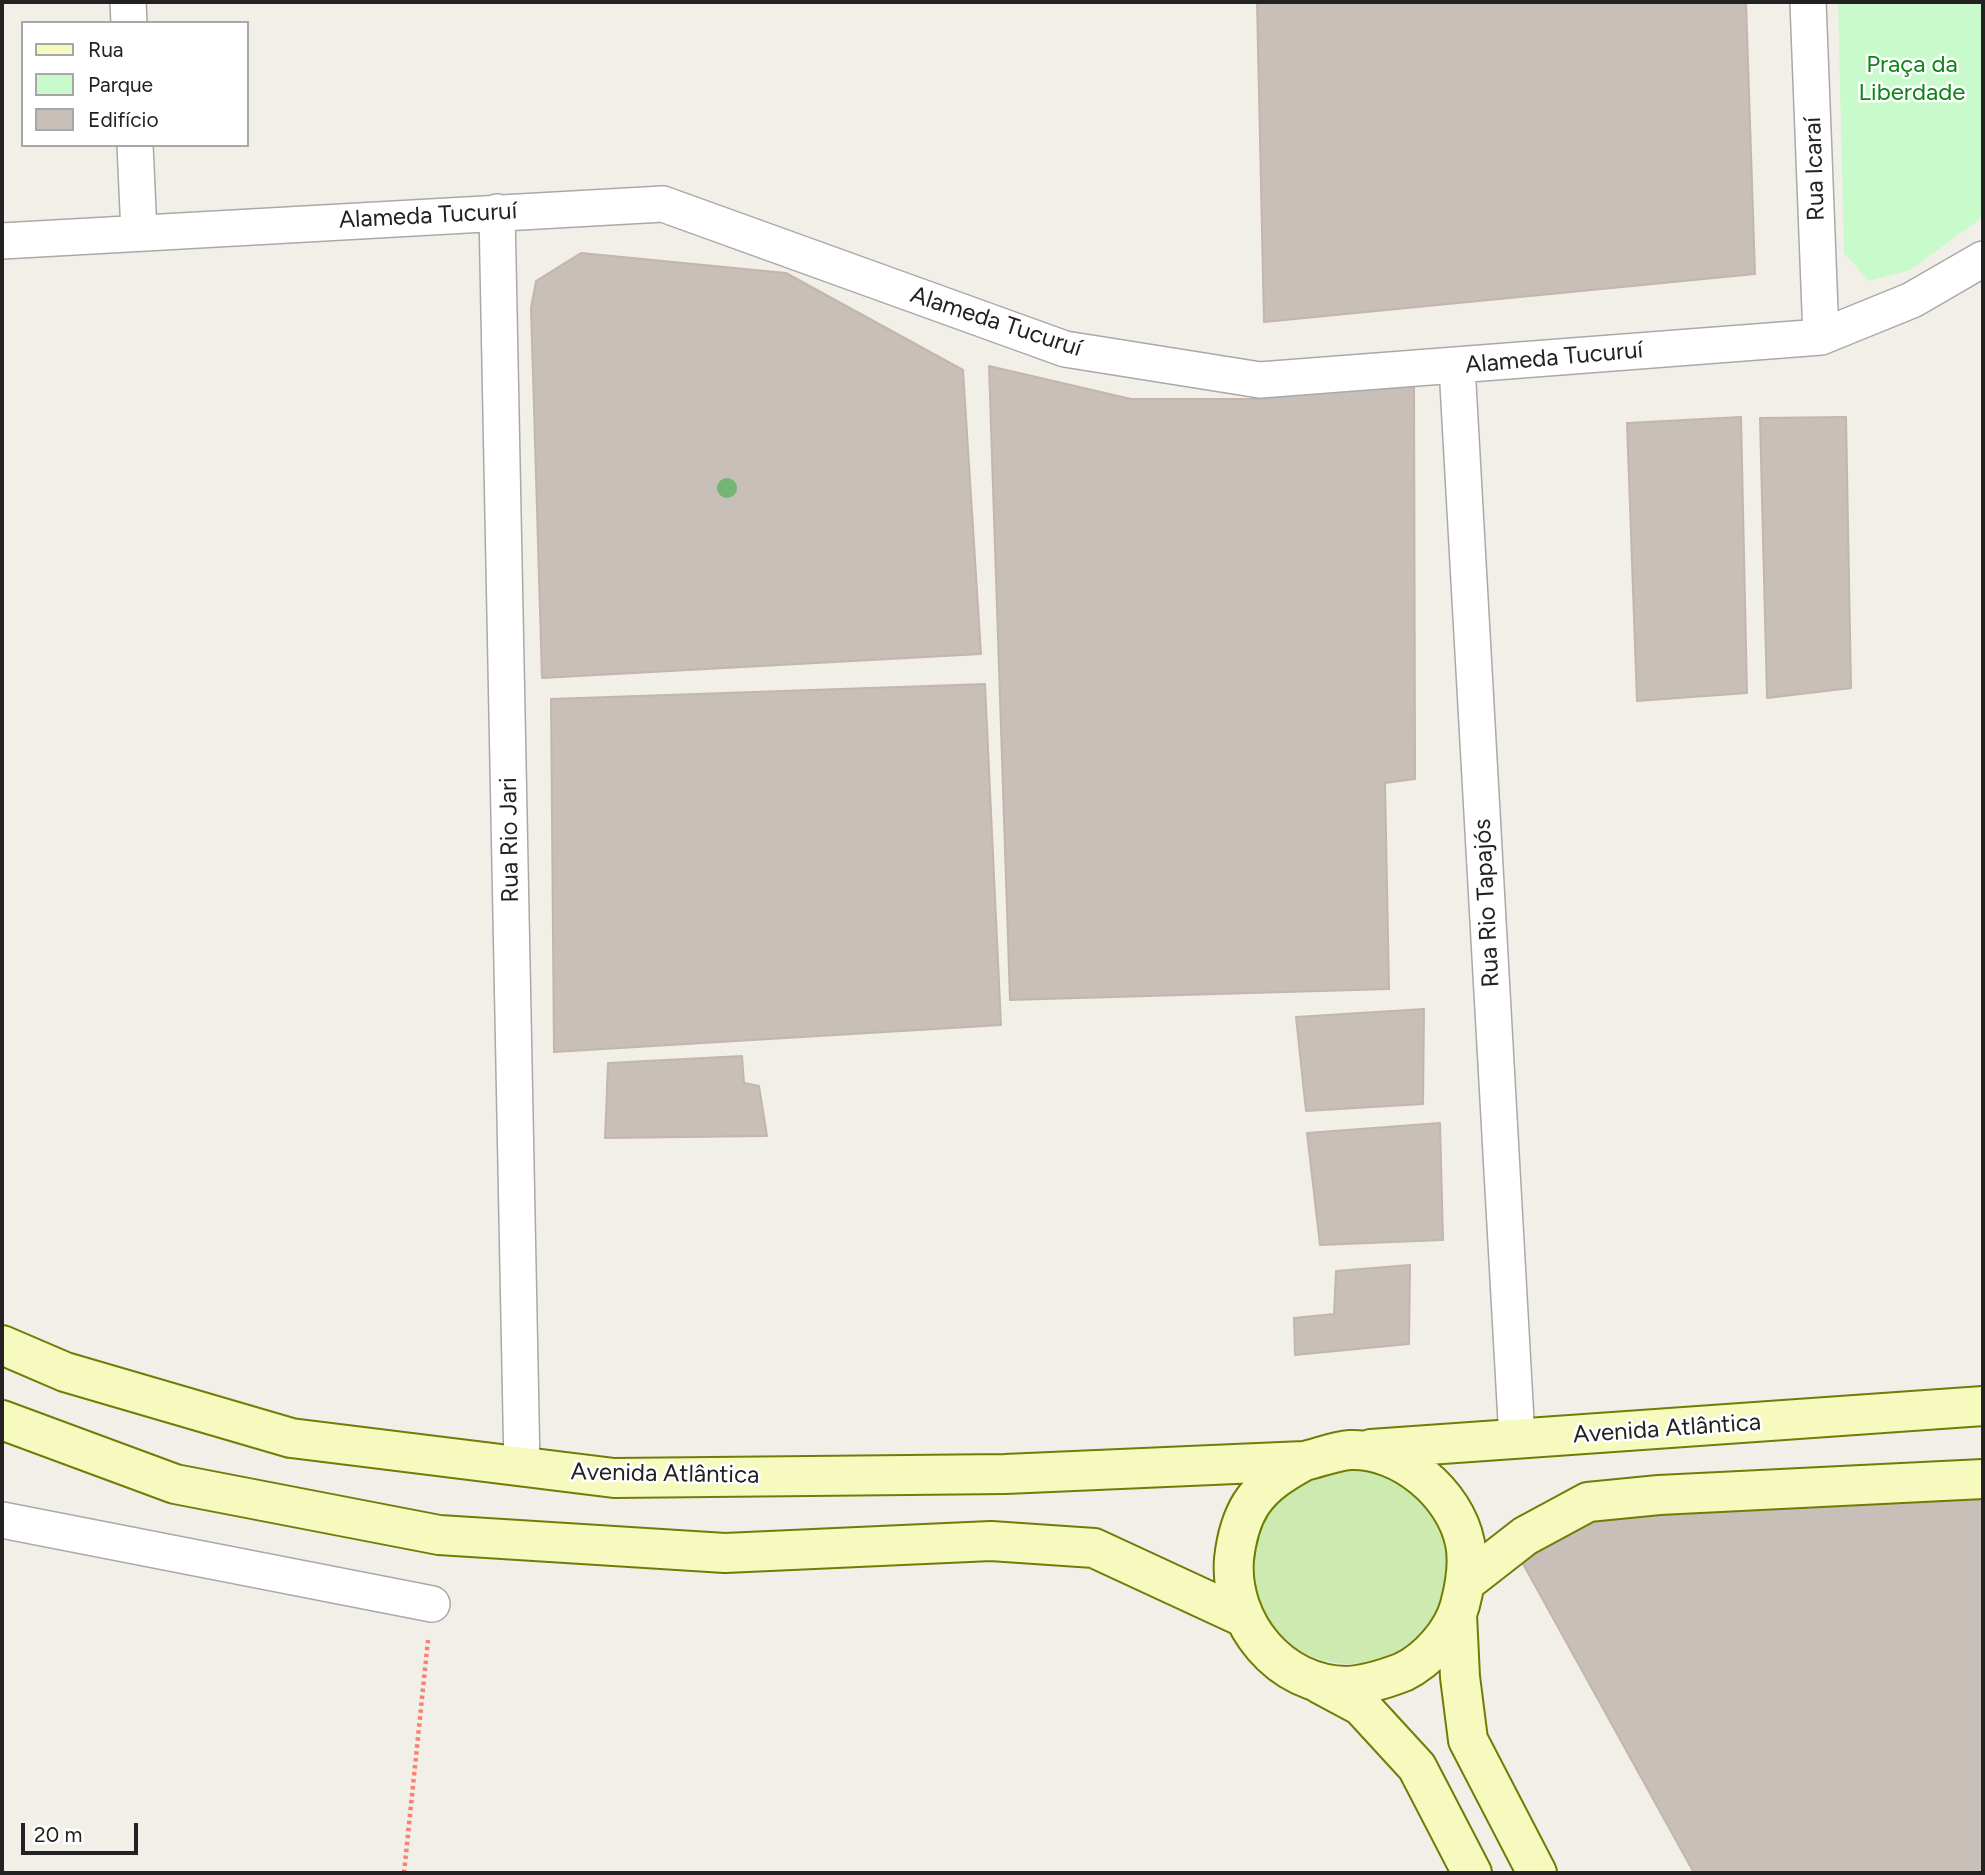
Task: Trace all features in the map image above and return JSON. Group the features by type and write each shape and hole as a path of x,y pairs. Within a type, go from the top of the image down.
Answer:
{"main road":[{"name":"Avenida Atlântica","path":"2,1345 65,1372 291,1438 614,1478 1005,1474 1304,1461"},
{"name":"Avenida Atlântica","path":"1350,1450 1983,1406"},
{"path":"2,1420 175,1484 439,1535 725,1553 991,1541 1094,1548 1243,1617"},
{"path":"1472,1873 1417,1767 1361,1706 1283,1665 1260,1644 1243,1617 1233,1579 1236,1541 1251,1504 1278,1475 1304,1461 1350,1450 1389,1457 1423,1476 1450,1506 1465,1542 1460,1677 1468,1740 1537,1873"},
{"path":"1312,1679 1346,1686 1381,1681 1412,1668 1438,1644 1462,1599 1525,1536 1588,1502 1659,1495 1983,1479"}],"street":[{"path":"128,2 129,21"},
{"name":"Rua Icaraí","path":"1808,2 1821,337"},
{"path":"135,147 139,233"},
{"name":"Alameda Tucuruí","path":"2,241 663,204 1065,349 1260,380 1821,337 1912,300 1983,259"},
{"name":"Rua Rio Jari","path":"497,212 522,1467"},
{"name":"Rua Rio Tapajós","path":"1457,366 1517,1439"},
{"path":"2,1520 432,1604"}],"path":[{"path":"404,1873 432,1604"}],"green space":[{"name":"Praça da Liberdade","path":"1838,2 1983,2 1983,217 1910,270 1869,281 1844,253"},
{"path":"1349,1468 1386,1476 1418,1497 1439,1529 1447,1566 1439,1603 1418,1635 1386,1656 1349,1664 1312,1656 1280,1635 1259,1603 1251,1566 1259,1529 1280,1497 1312,1476"}],"building":[{"path":"1257,2 1746,2 1755,274 1264,322"},
{"path":"581,253 786,273 963,370 981,654 542,678 531,308 536,281"},
{"path":"989,366 1131,399 1258,399 1414,380 1415,779 1385,783 1389,989 1010,1000"},
{"path":"1741,417 1747,693 1637,701 1627,423"},
{"path":"1846,417 1851,688 1767,698 1760,418"},
{"path":"985,684 1001,1025 554,1052 551,699"},
{"path":"1424,1009 1423,1104 1306,1111 1296,1017"},
{"path":"742,1056 744,1083 759,1086 767,1136 605,1138 608,1063"},
{"path":"1440,1123 1443,1240 1320,1245 1307,1133"},
{"path":"1410,1265 1409,1344 1295,1355 1294,1318 1334,1314 1336,1271"},
{"path":"1983,1493 1983,1873 1694,1873 1517,1553 1591,1512"}]}
